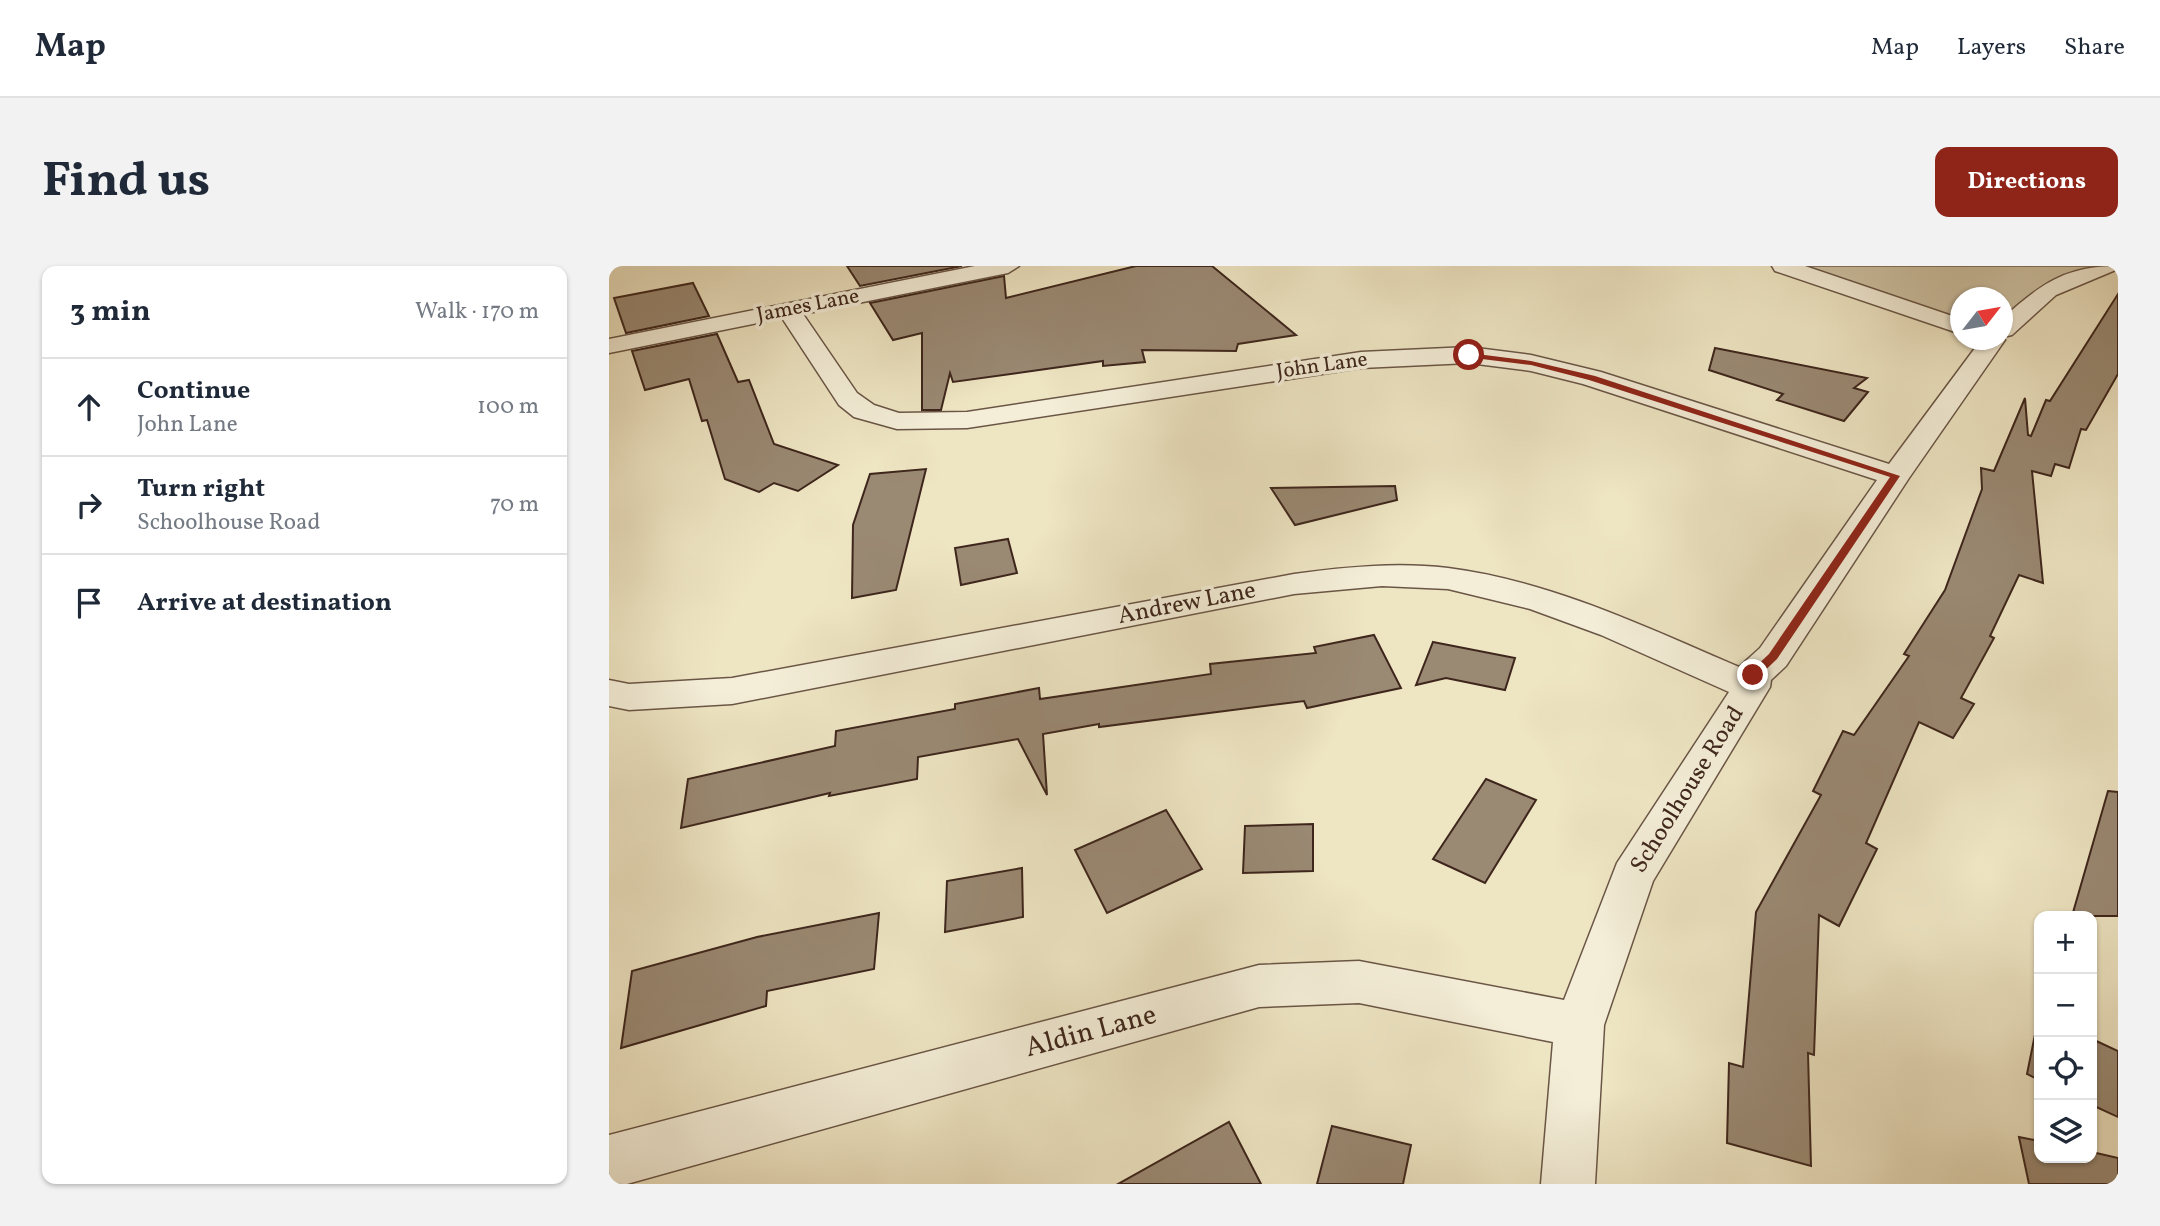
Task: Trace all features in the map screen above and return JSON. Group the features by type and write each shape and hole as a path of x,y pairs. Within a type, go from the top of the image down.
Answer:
{"street":[{"name":"James Lane","path":"609,346 1008,266"},
{"path":"1783,266 1950,323"},
{"path":"2013,321 2048,290 2109,266"},
{"name":"John Lane","path":"788,310 848,399 864,411 897,421 967,420 1361,360 1469,355 1531,363 1592,378 1895,476"},
{"name":"Schoolhouse Road","path":"1568,1184 1579,1025 1633,876 1751,687 1753,675 1773,657 1895,476 1986,350"},
{"name":"Andrew Lane","path":"609,693 629,696 732,691 1294,584 1343,577 1389,576 1467,582 1518,593 1590,619 1751,687"},
{"name":"Aldin Lane","path":"609,1162 1259,986 1359,982 1579,1025"}],"shaded area":[{"path":"1787,266 2110,266 2078,278 2053,292 2013,321 2013,287 1950,287 1950,321"}],"building":[{"path":"847,266 962,266 860,286"},
{"path":"1136,266 1212,266 1296,335 1238,344 1236,351 1142,350 1145,362 1103,366 1103,361 953,382 950,373 941,410 922,410 922,333 893,340 870,303 1004,276 1006,298"},
{"path":"693,283 709,316 626,333 614,298"},
{"path":"2118,294 2118,374 2086,430 2081,429 2069,468 2055,464 2051,476 2032,471 2043,583 2019,575 1990,636 1994,638 1961,698 1974,704 1953,738 1919,722 1866,843 1877,849 1839,926 1819,915 1814,1055 1808,1053 1811,1166 1727,1143 1729,1063 1743,1067 1756,912 1821,795 1813,791 1843,731 1854,735 1909,656 1904,654 1945,590 1982,489 1981,468 1994,471 2025,398 2028,435 2031,436 2046,400 2050,401"},
{"path":"717,334 738,382 749,380 774,444 838,465 798,491 774,483 759,492 725,479 707,420 702,421 689,379 645,390 632,351"},
{"path":"1715,348 1867,378 1854,388 1868,392 1844,421 1777,400 1783,394 1709,370"},
{"path":"926,469 896,590 852,598 853,525 870,474"},
{"path":"1395,486 1397,500 1295,525 1271,488"},
{"path":"1008,539 1017,573 961,585 955,548"},
{"path":"1374,635 1401,688 1307,708 1304,701 1099,727 1099,724 1043,734 1047,795 1018,739 918,757 917,779 829,796 830,793 681,828 688,779 835,746 836,731 955,709 955,704 1039,688 1040,699 1211,674 1210,664 1316,653 1314,647"},
{"path":"1433,642 1515,658 1505,690 1446,678 1416,685"},
{"path":"1486,779 1536,800 1485,883 1433,859"},
{"path":"2108,791 2118,792 2118,916 2097,916 2097,911 2073,911"},
{"path":"1166,810 1202,869 1107,913 1075,850"},
{"path":"1313,824 1313,871 1243,873 1245,826"},
{"path":"1022,868 1023,917 945,932 947,881"},
{"path":"879,913 874,969 767,991 766,1006 621,1048 632,971 757,937"},
{"path":"2034,1040 2034,1078 2027,1074"},
{"path":"2097,1041 2118,1051 2118,1117 2097,1107"},
{"path":"1229,1122 1261,1184 1118,1184"},
{"path":"1332,1126 1411,1145 1403,1184 1317,1184"},
{"path":"2019,1137 2034,1140 2034,1163 2097,1163 2097,1153 2118,1158 2118,1184 2029,1184"}],"route":[{"path":"1469,355 1531,363 1592,378 1895,476 1773,657 1753,675"}]}
